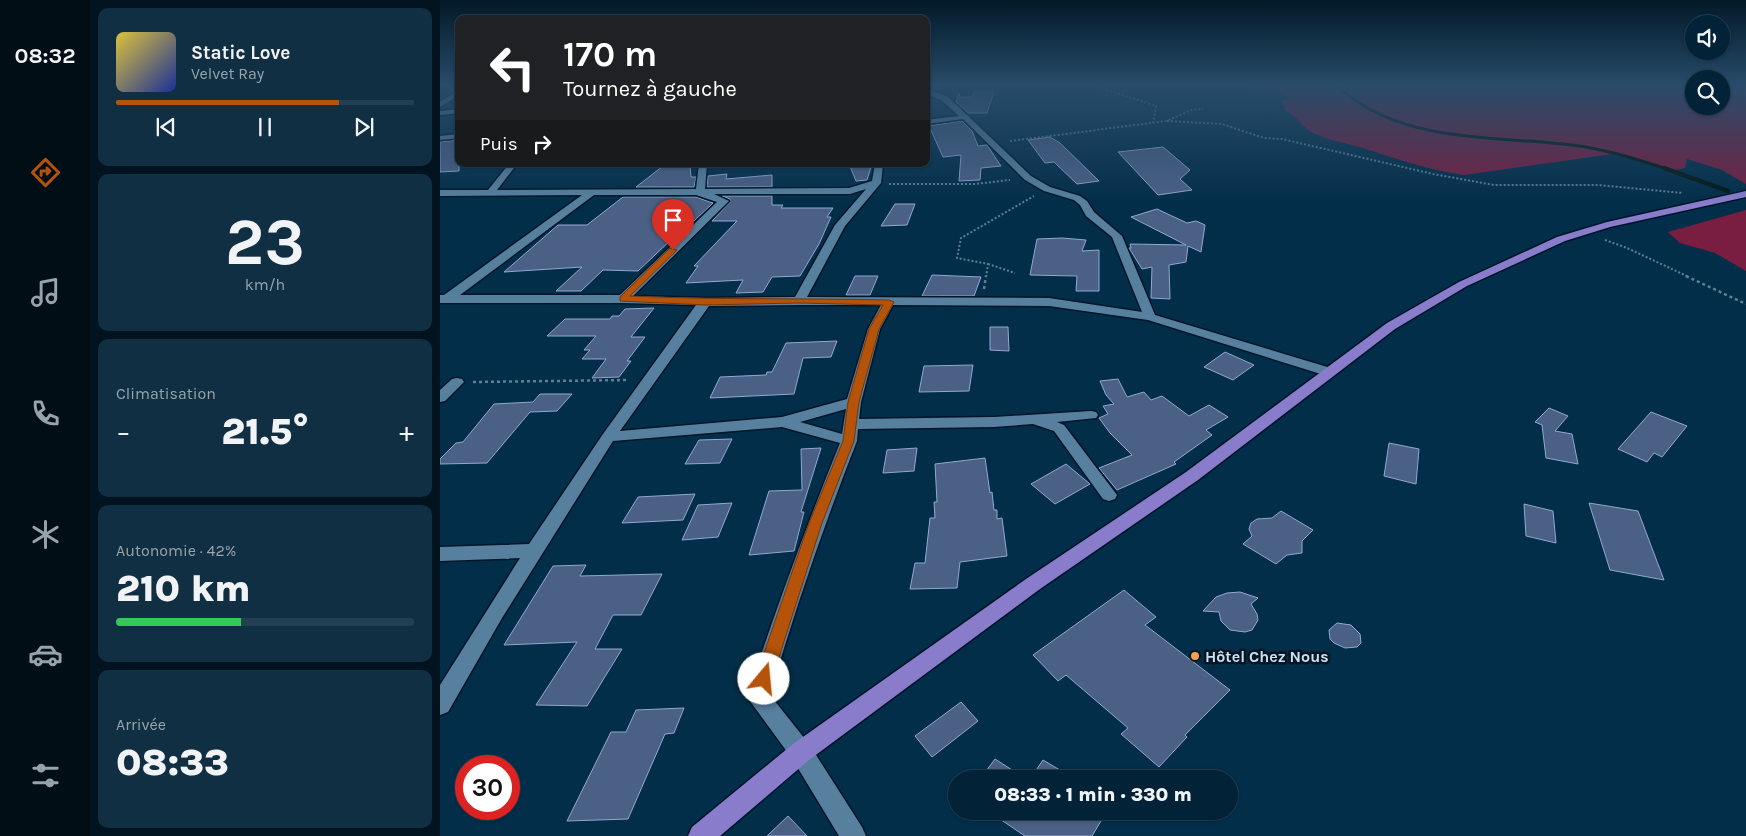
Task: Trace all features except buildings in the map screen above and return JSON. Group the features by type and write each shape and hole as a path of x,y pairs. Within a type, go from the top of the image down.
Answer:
{"main road":[{"path":"701,836 801,752 1033,584 1192,476 1391,326 1463,284 1561,239 1650,214 1746,194"}],"street":[{"path":"972,125 1028,178 1048,189 1077,198 1084,203 1090,214 1117,236 1150,317"},
{"path":"440,138 455,136"},
{"path":"491,192 511,167"},
{"path":"700,193 704,167"},
{"path":"799,300 840,225 876,184 878,167"},
{"path":"440,193 850,191 876,184"},
{"path":"444,299 592,192"},
{"path":"623,299 724,201 700,193"},
{"path":"444,299 623,299 705,302 799,300 1049,302 1150,317 1329,372"},
{"path":"440,705 495,612 608,437 705,302"},
{"path":"853,836 801,752 758,696 816,523 850,433 854,402 874,329 889,302"},
{"path":"440,398 457,382"},
{"path":"608,437 783,422 854,402"},
{"path":"783,422 850,433 1091,415"},
{"path":"1033,419 1059,428 1109,495"},
{"path":"440,554 534,551"}],"path":[{"path":"992,144 1132,125"},
{"path":"1225,125 1264,138 1282,139 1433,174 1494,185 1598,185 1684,193"},
{"path":"876,184 975,184 1028,178"},
{"path":"1015,273 988,264 957,258 961,238 1048,189"},
{"path":"1583,232 1627,248 1746,304"},
{"path":"981,302 988,264"},
{"path":"457,382 626,381"}],"shaded area":[{"path":"1303,125 1746,125 1746,184 1722,170 1687,159 1685,168 1675,170 1619,153 1464,175 1413,164 1311,132"},
{"path":"1746,210 1746,271 1715,253 1680,243 1668,232"}],"waterway":[{"path":"1410,125 1444,133 1596,149 1666,169"},
{"path":"1666,169 1728,191"}],"place":[{"name":"Hôtel Chez Nous","path":"1195,656"}],"route":[{"path":"673,250 623,299 705,302 799,300 889,302 874,329 854,402 848,441 816,523 780,626 764,679"}]}
